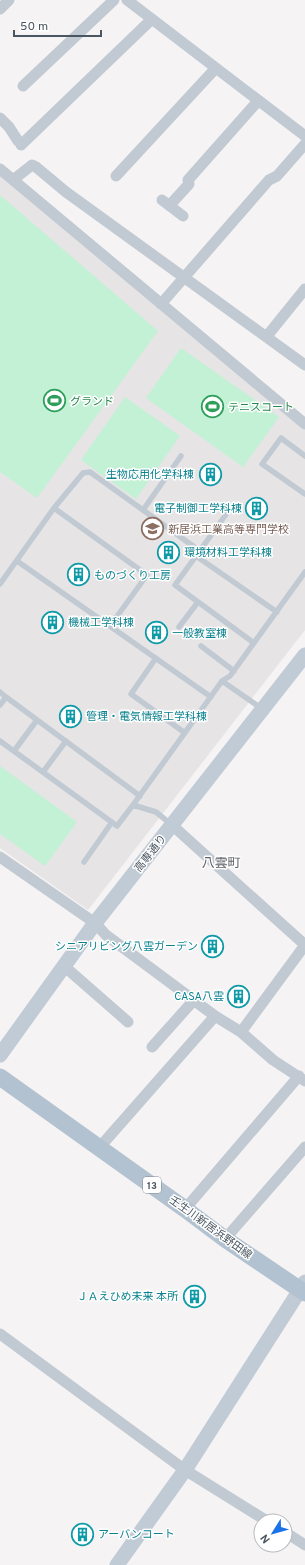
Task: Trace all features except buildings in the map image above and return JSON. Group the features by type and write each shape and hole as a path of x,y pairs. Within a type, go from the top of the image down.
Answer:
{"main road":[{"name":"壬生川新居浜野田線","path":"0,1077 185,1208 225,1239 303,1288"}],"street":[{"path":"0,8 9,0"},
{"path":"23,86 114,0"},
{"path":"134,2 152,19 215,69 305,136"},
{"path":"0,118 9,126 20,143 152,19"},
{"path":"116,176 215,69"},
{"path":"183,216 166,202 188,184 188,180 258,101"},
{"path":"161,304 269,180 277,176 305,144"},
{"path":"13,180 32,165 36,167 72,196 183,278 267,336 305,365"},
{"path":"0,168 305,424"},
{"path":"267,336 305,289"},
{"name":"高専通り","path":"0,1055 95,923 305,655"},
{"path":"172,825 304,941 241,1032"},
{"path":"0,857 95,923 106,935 215,1016 241,1032 273,1060 302,1078 185,1208"},
{"path":"64,966 128,1022"},
{"path":"152,1047 194,1000"},
{"path":"99,1148 215,1016"},
{"path":"225,1239 305,1147"},
{"path":"117,1565 185,1470 303,1288"},
{"path":"0,1334 185,1470 254,1513"},
{"path":"293,1537 305,1544"}],"lane":[{"path":"305,456 281,438 262,464 305,494"},
{"path":"143,510 181,456"},
{"path":"0,584 54,508 83,473 90,472 143,510 277,612"},
{"path":"54,508 147,575 110,626"},
{"path":"227,513 175,585 254,643"},
{"path":"17,561 211,697"},
{"path":"0,741 117,826 222,681 230,676 234,671 305,572"},
{"path":"179,627 198,602"},
{"path":"202,646 234,671"},
{"path":"156,658 131,694 185,733"},
{"path":"222,681 263,710"},
{"path":"0,692 140,796"},
{"path":"0,705 6,697"},
{"path":"14,751 37,720"},
{"path":"43,772 66,741"},
{"path":"133,805 156,812 172,825"},
{"path":"84,862 112,822"}],"shaded area":[{"name":"新居浜工業高等専門学校","path":"0,173 305,428 305,630 88,910 0,848"}],"green space":[{"name":"グランド","path":"0,195 158,331 37,498 0,472"},
{"name":"テニスコート","path":"181,348 279,417 243,467 146,398"},
{"path":"125,397 180,436 136,499 81,460"},
{"path":"0,766 77,822 45,866 0,834"}],"place":[{"name":"グランド","path":"54,401"},
{"name":"テニスコート","path":"212,407"},
{"name":"生物応用化学科棟","path":"210,474"},
{"name":"電子制御工学科棟","path":"257,508"},
{"name":"新居浜工業高等専門学校","path":"152,529"},
{"name":"環境材料工学科棟","path":"169,552"},
{"name":"ものづくり工房","path":"78,575"},
{"name":"機械工学科棟","path":"52,622"},
{"name":"一般教室棟","path":"156,633"},
{"name":"管理・電気情報工学科棟","path":"71,716"},
{"name":"シニアリビング八雲ガーデン","path":"213,946"},
{"name":"CASA八雲","path":"239,996"},
{"name":"ＪＡえひめ未来 本所","path":"194,1296"},
{"name":"アーバンコート","path":"82,1534"}],"district":[{"name":"八雲町","path":"221,862"}]}
